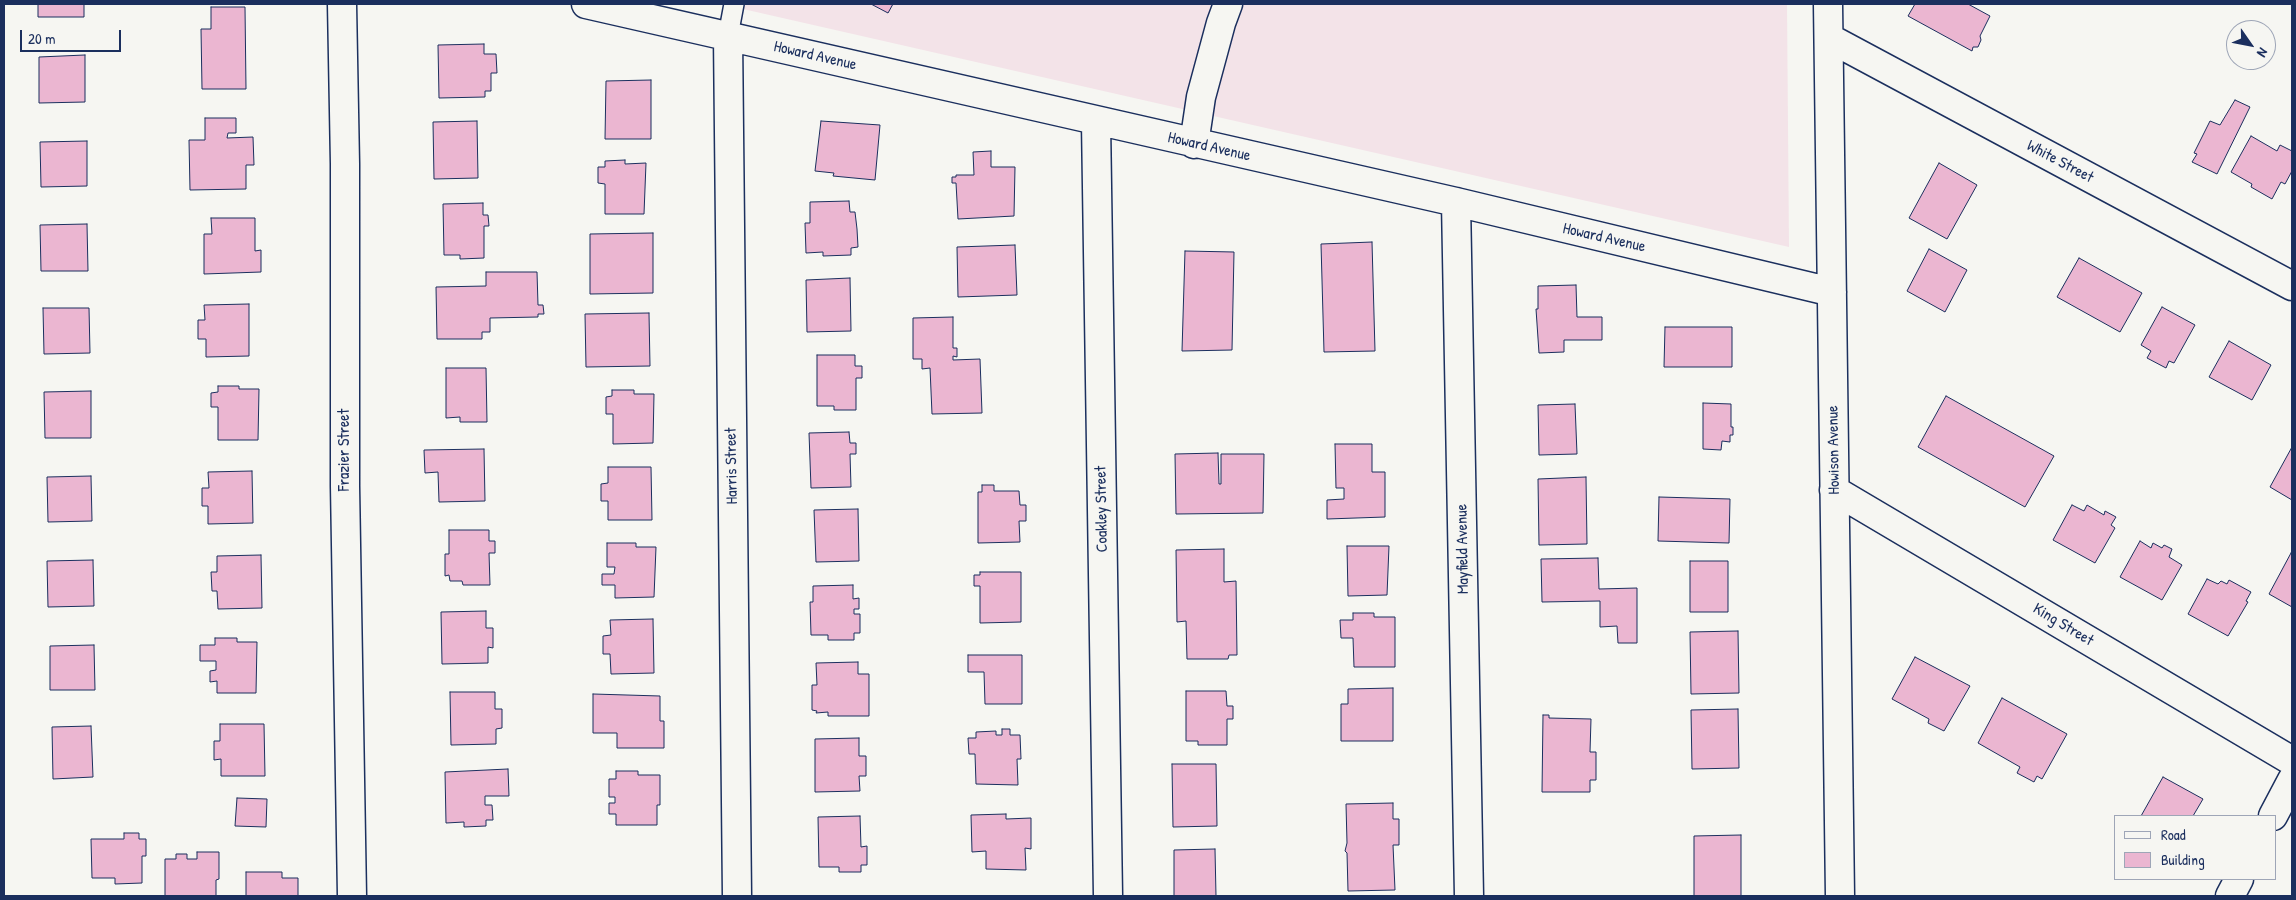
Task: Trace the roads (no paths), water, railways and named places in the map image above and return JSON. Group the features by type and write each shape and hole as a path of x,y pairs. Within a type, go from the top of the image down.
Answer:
{"street":[{"name":"Frazier Street","path":"342,4 345,164 345,486 352,896"},
{"name":"Howard Avenue","path":"586,4 1096,122 1456,202 1832,292"},
{"path":"1194,144 1201,98 1228,4"},
{"name":"Howison Avenue","path":"1828,4 1840,896"},
{"name":"Harris Street","path":"728,36 737,896"},
{"name":"White Street","path":"1829,38 2292,286"},
{"name":"Coakley Street","path":"1096,122 1108,896"},
{"name":"Mayfield Avenue","path":"1456,202 1469,896"},
{"name":"King Street","path":"1834,490 2292,761"},
{"path":"2274,815 2292,780"},
{"path":"2230,896 2239,880"}],"lane":[{"path":"728,36 734,4"}]}
